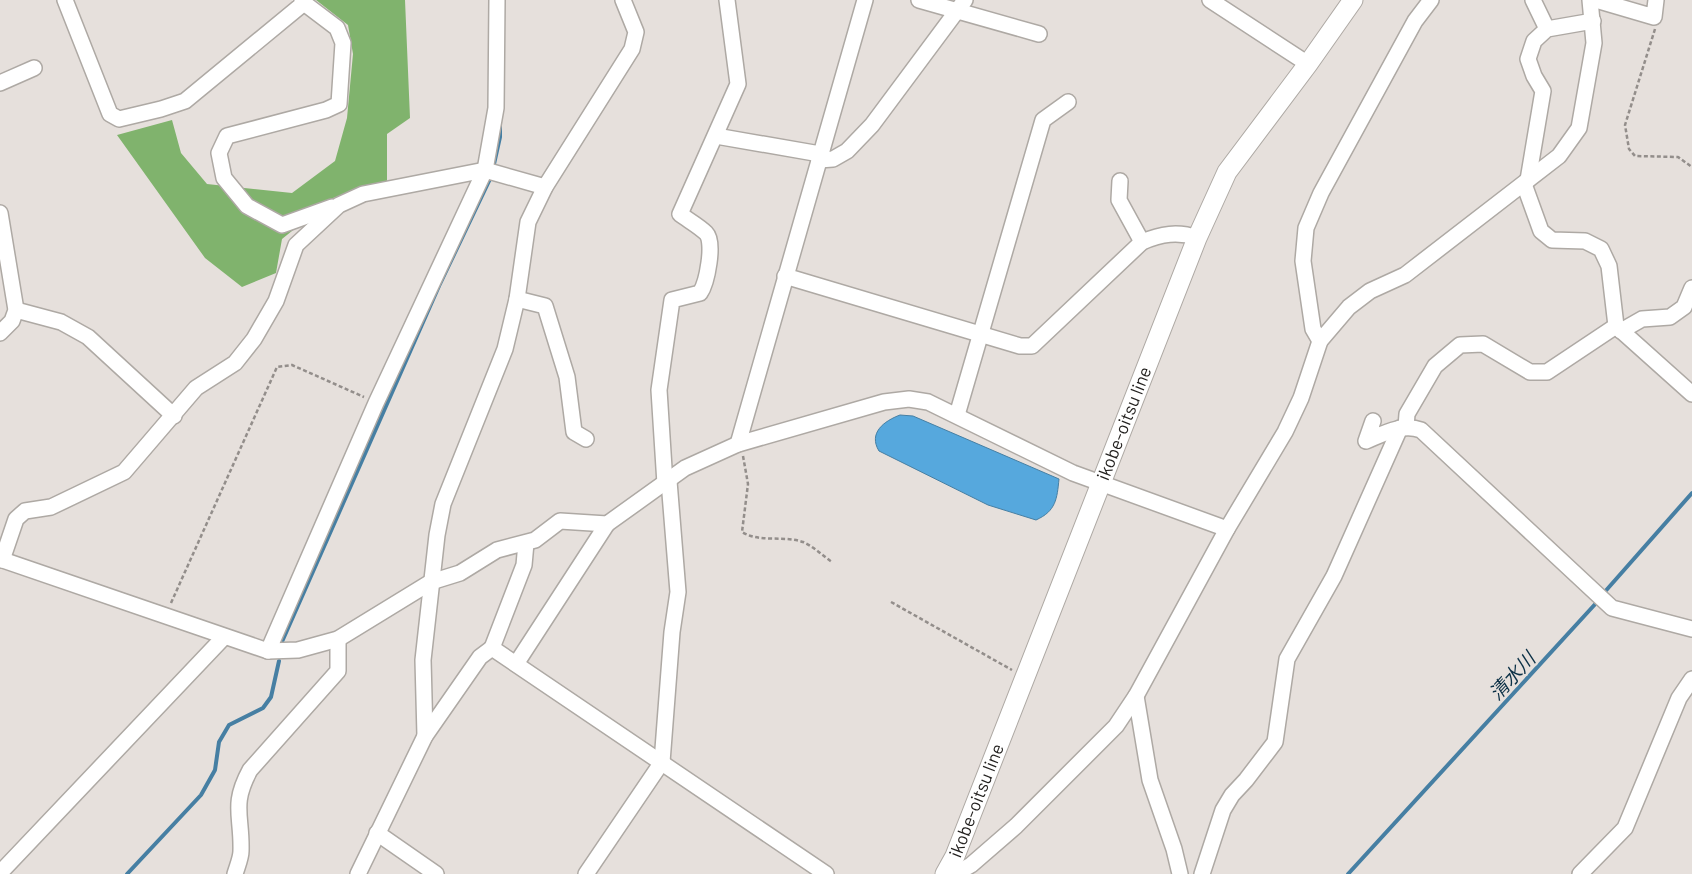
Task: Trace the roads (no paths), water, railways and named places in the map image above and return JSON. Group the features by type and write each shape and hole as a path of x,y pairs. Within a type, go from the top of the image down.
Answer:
{"main road":[{"name":"ikobe-oitsu line","path":"945,874 955,856 1197,238 1227,172 1308,64 1353,0"}],"street":[{"path":"65,0 110,114 119,119 185,101 303,1 337,28 343,43 339,104 326,110 227,136 219,153 224,178 247,206 282,225 363,194 485,170 546,188"},
{"path":"268,651 376,403 485,170 496,108 497,0"},
{"path":"425,736 423,660 431,582 443,504 505,349 517,299 522,248 528,222 546,188 632,49 636,32 623,0"},
{"path":"586,874 662,762 672,632 678,592 659,390 672,300 700,293 706,285 710,242 707,234 680,214 738,84 727,0"},
{"path":"738,444 865,0"},
{"path":"919,0 961,6 1039,34"},
{"path":"1210,0 1308,64"},
{"path":"1320,341 1313,329 1303,261 1306,228 1321,193 1415,21 1431,0"},
{"path":"1533,0 1547,29"},
{"path":"955,874 971,866 1016,826 1116,726 1136,696 1227,529 1285,432 1301,398 1320,341 1349,307 1370,291 1405,274 1559,156 1580,128 1594,43 1590,0"},
{"path":"1596,0 1654,17 1656,0"},
{"path":"716,136 833,159 848,150 872,125 961,6"},
{"path":"1593,21 1547,29 1534,41 1528,59 1534,76 1543,91 1526,182 1541,231 1552,240 1585,241 1600,249 1609,266 1619,328 1692,394"},
{"path":"0,83 34,68"},
{"path":"957,415 1043,120 1068,102"},
{"path":"1120,181 1119,200 1142,242"},
{"path":"339,204 296,245 276,301 254,339 235,363 196,388 174,416 124,472 51,507 25,511 16,519 1,559 268,651 298,650 338,639 431,582 460,573 497,550 535,540 560,521 607,524"},
{"path":"0,213 16,310 12,321 0,332"},
{"path":"785,276 1020,346 1032,346 1142,242 1159,235 1186,234 1197,238"},
{"path":"1202,874 1223,810 1232,795 1275,742 1287,659 1334,576 1403,428 1407,414 1435,366 1460,345 1483,344 1530,372 1547,372 1619,328 1642,319 1670,317 1684,307 1692,288"},
{"path":"517,299 545,306 567,377 574,432 586,440"},
{"path":"16,310 61,322 88,337 174,416"},
{"path":"516,664 607,524 685,468 738,444 884,402 909,399 928,402 1072,473 1227,529"},
{"path":"1373,421 1366,441 1403,428 1421,430 1612,608 1692,629"},
{"path":"358,874 425,736 480,657 492,648 524,565 526,543"},
{"path":"0,873 224,637"},
{"path":"235,874 241,853 237,808 240,788 250,770 338,671 338,639"},
{"path":"492,648 826,874"},
{"path":"1580,874 1625,828 1679,698 1692,679"},
{"path":"1136,696 1150,780 1174,849 1180,874"},
{"path":"377,834 436,874"}],"water":[{"path":"900,415 913,416 1059,479 1056,498 1052,508 1048,513 1036,520 988,505 879,451 875,439 879,428"}],"waterway":[{"path":"494,164 500,137 500,122"},
{"path":"281,644 439,286 490,179"},
{"name":"清水川","path":"1602,595 1692,493"},
{"name":"清水川","path":"1348,874 1598,601"},
{"path":"127,874 201,795 215,770 219,742 229,725 263,708 271,697 279,661"}]}
